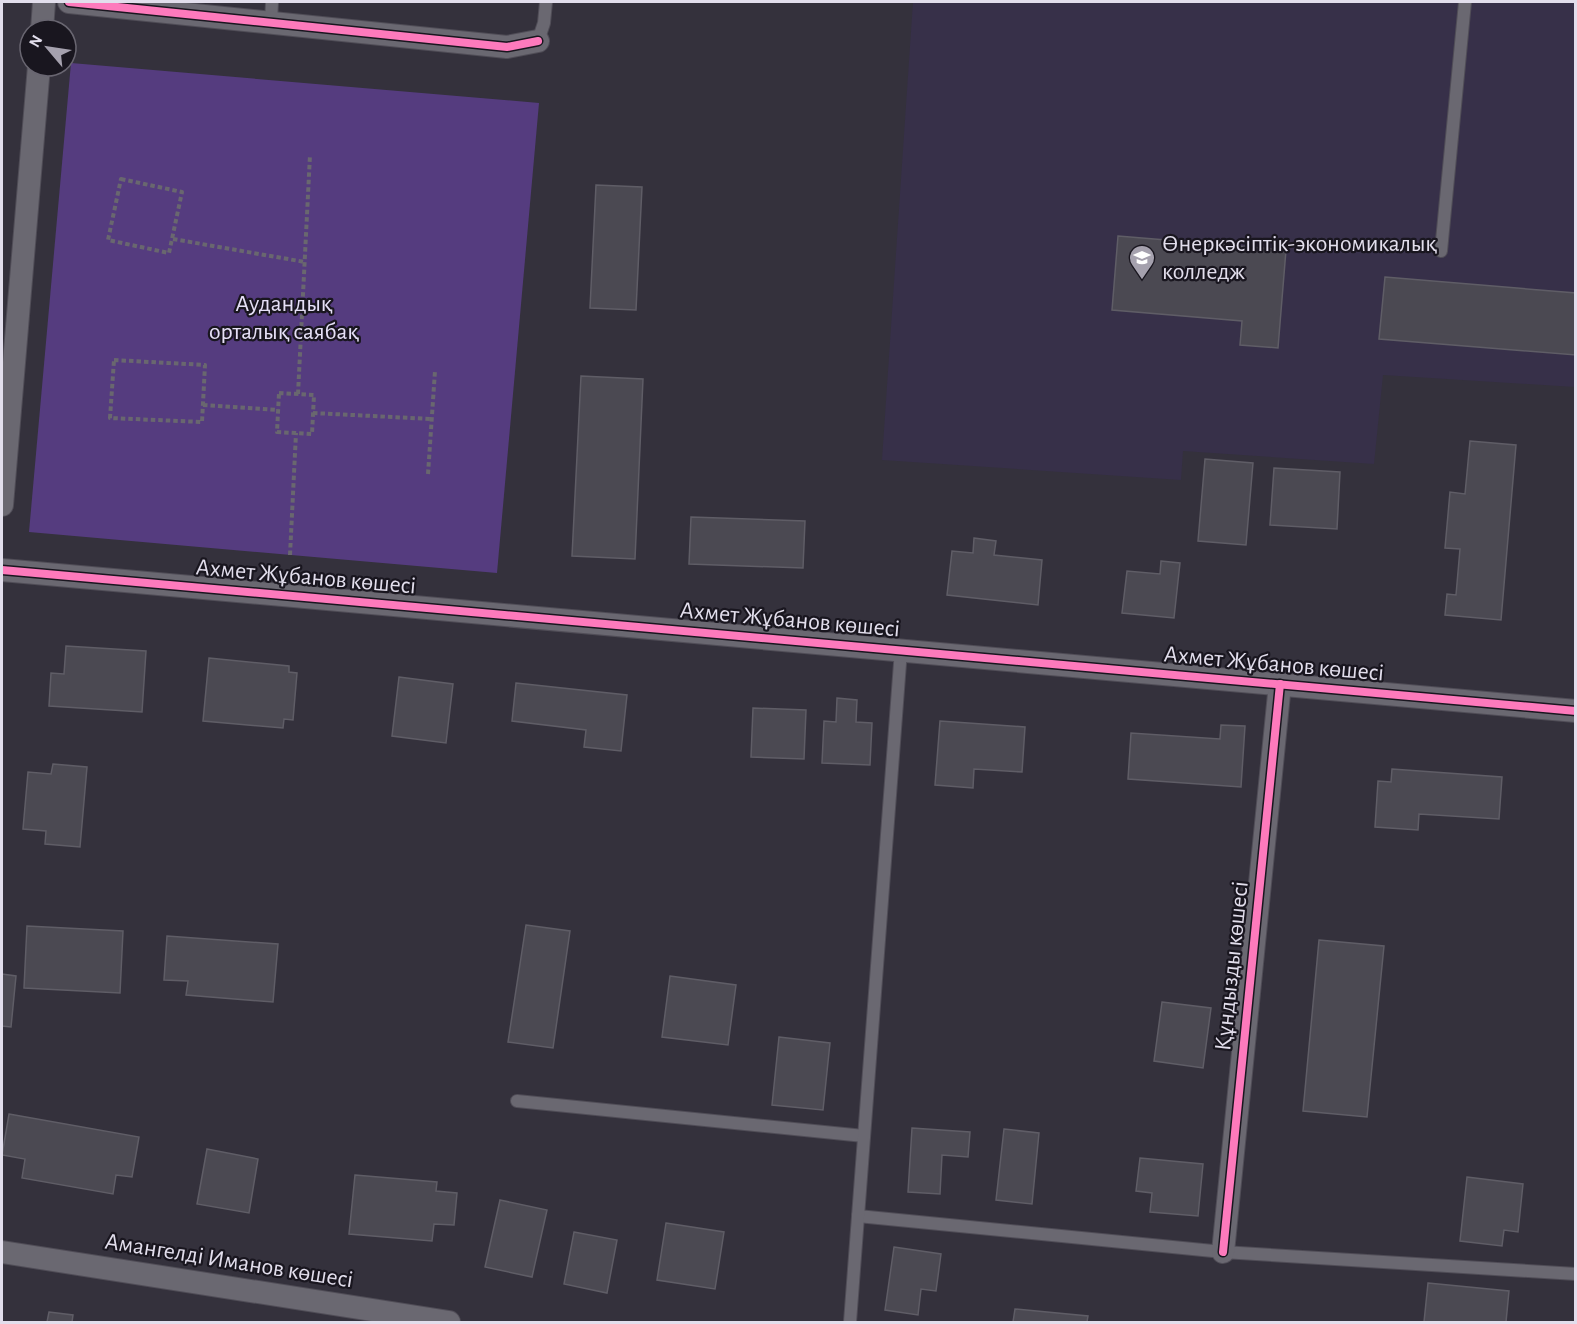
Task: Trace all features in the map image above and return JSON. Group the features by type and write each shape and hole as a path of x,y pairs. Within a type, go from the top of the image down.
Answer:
{"street":[{"path":"43,18 44,2"},
{"path":"69,2 272,12 507,47 538,42"},
{"path":"2,505 38,78"},
{"name":"Ахмет Жұбанов көшесі","path":"2,570 1575,711"},
{"name":"Құндызды көшесі","path":"1223,1252 1280,684"},
{"name":"Амангелді Иманов көшесі","path":"2,1252 449,1323"}],"lane":[{"path":"538,42 544,23 546,2"},
{"path":"1441,251 1465,2"},
{"path":"850,1323 900,650"},
{"path":"517,1101 864,1136"},
{"path":"858,1216 1223,1252 1575,1274"}],"path":[{"path":"298,394 310,155"},
{"path":"121,179 182,192 172,239 169,253 108,240 121,179"},
{"path":"172,239 305,262"},
{"path":"114,360 205,365 203,405 202,422 110,418 114,360"},
{"path":"428,474 435,371"},
{"path":"279,393 298,394 314,395 312,434 277,432 279,393"},
{"path":"203,405 278,410"},
{"path":"313,413 432,418"},
{"path":"290,555 296,433"}],"shaded area":[{"path":"913,2 1575,2 1575,387 1383,375 1374,464 1183,451 1181,480 882,460"}],"green space":[{"name":"Аудандық орталық саябақ","path":"78,64 539,103 497,573 29,532 70,78 78,78"}],"building":[{"path":"596,185 642,187 636,310 590,308"},
{"path":"1118,236 1286,250 1278,348 1240,345 1242,321 1112,310"},
{"path":"1385,277 1576,293 1576,355 1379,339"},
{"path":"581,376 643,379 635,559 572,556"},
{"path":"1470,441 1516,445 1501,620 1445,615 1447,594 1456,595 1460,549 1445,548 1450,492 1465,494"},
{"path":"1205,459 1253,463 1246,545 1198,541"},
{"path":"1274,468 1340,472 1337,529 1270,525"},
{"path":"691,517 805,521 803,568 689,564"},
{"path":"974,538 996,541 994,555 1042,560 1038,605 947,595 952,551 973,553"},
{"path":"1161,561 1180,563 1174,618 1122,613 1127,571 1160,574"},
{"path":"66,646 146,651 142,712 49,706 51,673 64,674"},
{"path":"209,658 289,666 289,672 297,673 293,720 284,719 283,728 203,721"},
{"path":"399,677 453,684 446,743 392,736"},
{"path":"516,683 627,695 621,751 584,747 586,730 512,721"},
{"path":"837,698 857,700 856,722 872,723 870,765 822,763 824,721 836,722"},
{"path":"753,708 806,710 804,759 751,757"},
{"path":"940,721 1025,727 1022,772 974,769 973,788 935,785"},
{"path":"1221,725 1245,726 1241,787 1128,779 1131,733 1220,739"},
{"path":"53,764 87,767 80,847 45,844 46,831 23,829 28,772 51,774"},
{"path":"1392,769 1502,777 1499,819 1419,814 1418,830 1375,827 1378,781 1391,782"},
{"path":"526,925 570,931 553,1048 508,1042"},
{"path":"27,926 123,931 120,993 24,988"},
{"path":"167,936 278,944 273,1002 186,995 188,981 164,980"},
{"path":"1319,940 1384,946 1367,1117 1303,1111"},
{"path":"2,974 16,976 11,1027 2,1026"},
{"path":"670,976 736,985 728,1045 662,1037"},
{"path":"1162,1002 1211,1008 1203,1068 1154,1061"},
{"path":"779,1037 830,1043 823,1110 772,1105"},
{"path":"9,1114 139,1137 132,1177 116,1175 113,1194 22,1178 25,1159 2,1155"},
{"path":"912,1128 970,1132 968,1157 942,1155 940,1194 908,1192"},
{"path":"1004,1129 1039,1133 1032,1204 996,1200"},
{"path":"207,1149 258,1159 249,1213 197,1204"},
{"path":"1140,1158 1203,1164 1198,1216 1150,1212 1152,1193 1136,1191"},
{"path":"355,1175 437,1182 436,1191 457,1193 454,1225 434,1224 432,1241 349,1234"},
{"path":"1467,1177 1523,1184 1518,1232 1504,1230 1502,1246 1460,1241"},
{"path":"500,1200 547,1210 532,1277 485,1267"},
{"path":"666,1223 724,1232 715,1289 657,1280"},
{"path":"574,1232 617,1240 607,1293 564,1284"},
{"path":"894,1247 941,1254 936,1291 921,1289 918,1315 885,1310"},
{"path":"1428,1283 1509,1291 1506,1322 1424,1322"},
{"path":"1015,1309 1088,1316 1087,1322 1013,1322"},
{"path":"49,1312 73,1315 72,1322 47,1322"}],"cycle path":[{"path":"69,2 507,47 538,41"},
{"path":"2,570 1576,711"},
{"path":"1223,1252 1280,684"}],"place":[{"name":"Өнеркәсіптік-экономикалық колледж","path":"1142,281"}]}
